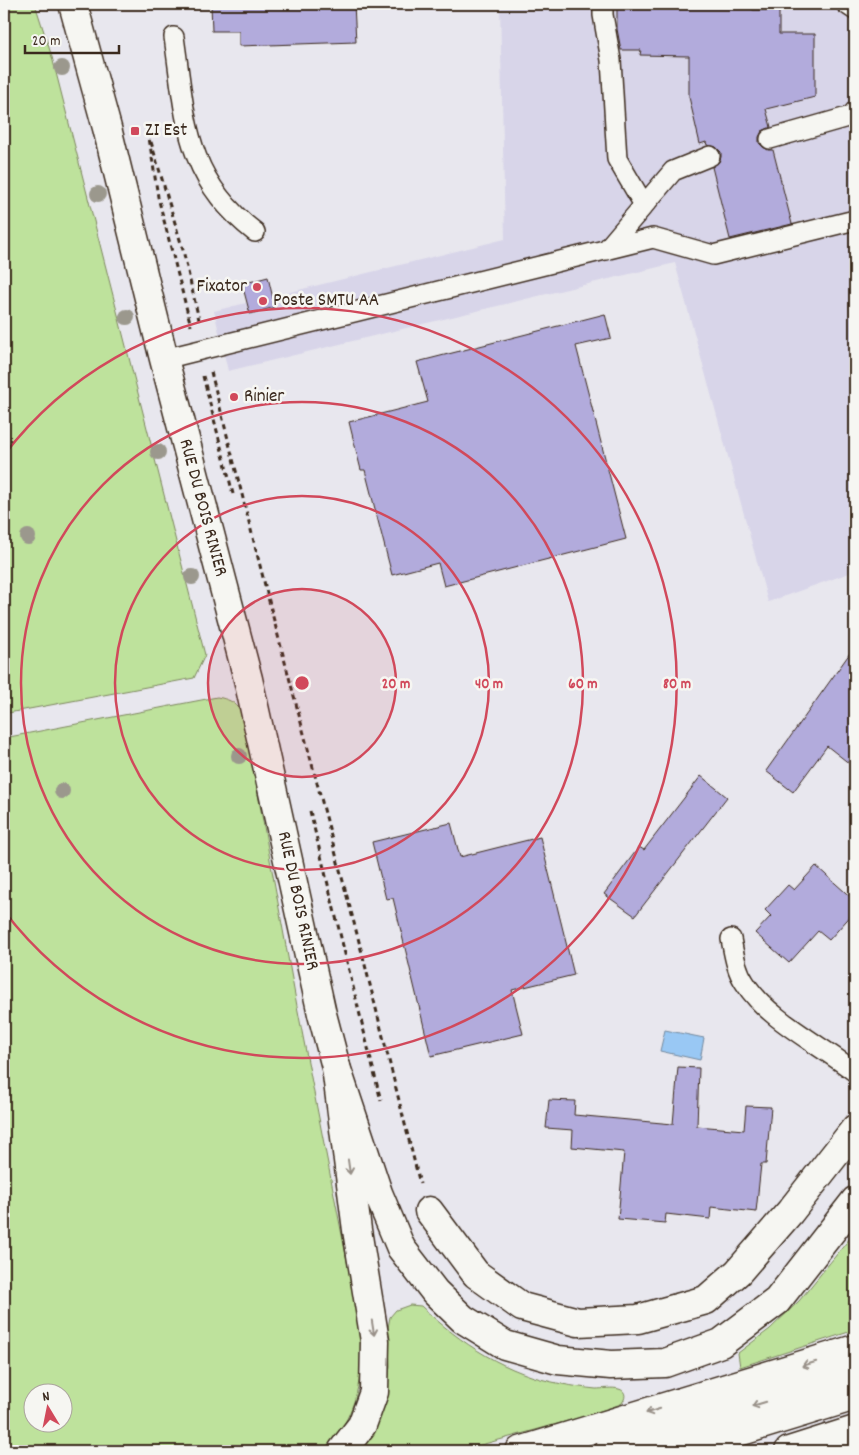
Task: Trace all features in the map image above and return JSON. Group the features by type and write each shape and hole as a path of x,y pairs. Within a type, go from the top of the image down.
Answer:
{"main road":[{"name":"RUE DU BOIS RINIER","path":"72,4 107,128 164,359 248,679 322,1014 336,1067 378,1193 401,1248 435,1292 463,1319 506,1345 558,1360 611,1365 665,1363 721,1343 777,1301 855,1201"},
{"path":"336,1067 357,1230 375,1341 374,1392 362,1425 342,1451"},
{"path":"429,1211 476,1274 522,1308 578,1322 638,1319 706,1300 738,1272 790,1212 855,1129"},
{"path":"520,1451 855,1349"},
{"path":"609,1451 855,1374"},
{"path":"677,1451 855,1396"},
{"path":"789,1451 855,1430"}],"lane":[{"path":"603,4 611,60 617,159 644,205"},
{"path":"846,4 855,10"},
{"path":"174,37 188,133 197,160 211,186 224,203 238,219 255,232"},
{"path":"770,139 851,116 855,111"},
{"path":"606,250 673,171 710,156"},
{"path":"164,359 653,238 713,255 855,220"},
{"path":"731,939 735,961 743,981 754,997 768,1011 855,1072"}],"path":[{"path":"148,131 183,250 205,350 272,613 362,953 418,1178 429,1211"}],"shaded area":[{"path":"500,4 855,4 855,571 768,602 675,263 228,371 214,311 505,239"}],"green space":[{"path":"4,4 35,4 52,57 205,655 194,678 8,713 4,697"},
{"path":"217,697 224,699 238,707 246,729 297,1006 360,1327 361,1368 356,1394 347,1419 340,1431 322,1451 4,1451 4,738"},
{"path":"855,1232 855,1330 740,1367 738,1353 770,1329 799,1301"},
{"path":"410,1305 421,1306 469,1345 486,1356 522,1373 562,1384 596,1389 619,1389 625,1395 624,1400 621,1404 586,1416 459,1451 358,1451 386,1395 390,1366 388,1328 390,1317 396,1310"}],"water":[{"path":"665,1030 704,1038 700,1060 660,1051"}],"building":[{"path":"211,4 354,4 356,42 239,46 239,31 212,31"},
{"path":"617,4 745,4 753,10 779,10 779,34 815,34 815,97 766,109 771,127 762,131 759,137 759,143 763,147 773,150 792,224 730,239 712,167 719,162 721,152 716,147 707,145 706,142 700,144 689,97 689,56 640,55 641,50 621,50 617,29"},
{"path":"268,277 275,307 250,314 242,284"},
{"path":"605,314 611,338 576,346 626,539 444,586 438,563 392,575 365,470 361,470 349,422 428,402 417,362"},
{"path":"855,646 855,768 827,746 793,792 766,771"},
{"path":"701,776 727,797 635,916 604,894 639,847 644,850"},
{"path":"451,823 460,857 540,837 574,975 512,990 523,1034 431,1056 393,898 386,899 372,842"},
{"path":"816,866 855,901 855,911 829,940 818,931 789,963 755,933 771,916 765,910 788,885 794,890"},
{"path":"678,1067 699,1068 697,1126 744,1130 746,1106 771,1107 766,1164 761,1164 756,1212 711,1207 710,1219 666,1214 665,1223 618,1219 624,1152 572,1147 573,1130 546,1128 549,1100 575,1101 574,1115 673,1124"}],"place":[{"name":"ZI Est","path":"135,131"},
{"name":"Fixator","path":"257,287"},
{"name":"Poste SMTU AA","path":"263,301"},
{"name":"Rinier","path":"234,397"}]}
